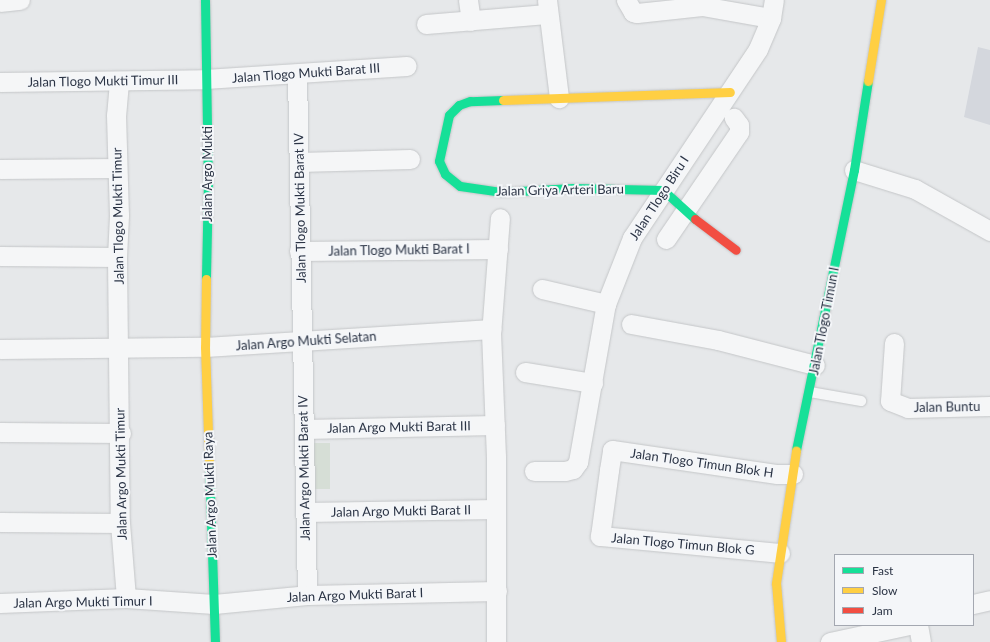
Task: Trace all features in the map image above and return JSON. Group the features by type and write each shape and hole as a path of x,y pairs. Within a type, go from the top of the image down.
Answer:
{"street":[{"path":"0,2 20,0"},
{"name":"Jalan Argo Mukti","path":"205,0 205,79 208,181 205,347"},
{"path":"468,0 470,21"},
{"path":"626,0 633,12 637,13 701,3 772,9"},
{"name":"Jalan Tlogo Timun I","path":"781,642 776,583 780,553 793,474 854,170 881,0"},
{"path":"426,24 470,21 547,7 559,98"},
{"name":"Jalan Tlogo Biru I","path":"534,471 565,471 573,469 578,462 606,304 632,238 758,49 772,9"},
{"name":"Jalan Tlogo Mukti Barat III","path":"205,79 407,66"},
{"name":"Jalan Tlogo Mukti Barat IV","path":"297,74 300,162 299,252 302,341"},
{"name":"Jalan Tlogo Mukti Timur III","path":"0,82 119,82 205,79"},
{"name":"Jalan Tlogo Mukti Timur","path":"119,82 117,168 119,215 117,257 120,350"},
{"name":"Jalan Griya Arteri Baru","path":"663,190 573,188 501,192 460,186 445,174 439,161 449,115 459,105 470,100 730,92"},
{"path":"666,239 738,132 739,125 734,118"},
{"path":"300,162 410,159"},
{"path":"0,169 117,168"},
{"path":"854,170 915,189 990,231"},
{"path":"663,190 685,212 736,250"},
{"path":"496,642 496,509 491,329 500,218"},
{"name":"Jalan Tlogo Mukti Barat I","path":"299,252 498,250"},
{"path":"0,256 117,257"},
{"path":"542,289 606,304"},
{"path":"631,324 718,340 815,365"},
{"name":"Jalan Argo Mukti Selatan","path":"0,349 120,350 205,347 491,329"},
{"name":"Jalan Argo Mukti Barat IV","path":"302,341 307,595"},
{"name":"Jalan Buntu","path":"894,343 890,401 908,408 990,406"},
{"name":"Jalan Argo Mukti Raya","path":"205,347 215,642"},
{"name":"Jalan Argo Mukti Timur","path":"120,350 120,523 126,598"},
{"path":"525,372 593,383"},
{"name":"Jalan Argo Mukti Barat III","path":"304,429 494,425"},
{"path":"0,432 121,433"},
{"name":"Jalan Tlogo Timun Blok H","path":"612,450 778,474 793,474"},
{"name":"Jalan Tlogo Timun Blok G","path":"612,450 600,536 780,553"},
{"name":"Jalan Argo Mukti Barat II","path":"305,512 496,509"},
{"path":"0,522 120,523"},
{"name":"Jalan Argo Mukti Barat I","path":"214,604 307,595 497,591"},
{"name":"Jalan Argo Mukti Timur I","path":"0,603 126,598 214,604"},
{"path":"974,604 990,600"},
{"path":"830,642 904,626"},
{"path":"918,626 921,642"}],"lane":[{"path":"810,392 861,401"}],"shaded area":[{"path":"978,47 990,50 990,125 964,117"},
{"path":"312,443 330,443 330,489 312,489"}],"traffic: fast":[{"path":"205,0 208,181 206,279"},
{"path":"796,450 854,170 868,81"},
{"path":"503,100 470,101 459,105 449,115 439,161 445,174 460,186 501,192 573,188 663,190 695,219"},
{"path":"209,462 215,642"}],"traffic: slow":[{"path":"868,81 881,0"},
{"path":"503,100 730,92"},
{"path":"206,279 205,347 209,462"},
{"path":"781,642 776,583 796,450"}],"traffic: jam":[{"path":"695,219 736,250"}]}
